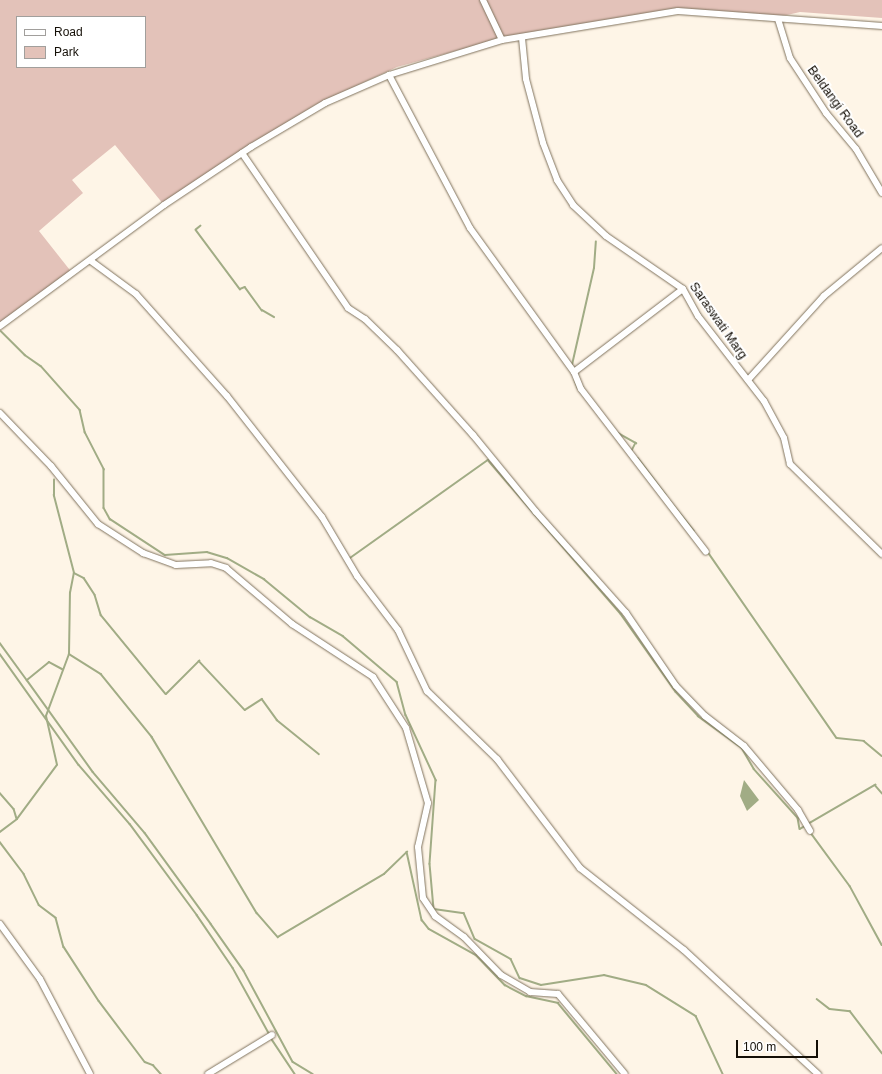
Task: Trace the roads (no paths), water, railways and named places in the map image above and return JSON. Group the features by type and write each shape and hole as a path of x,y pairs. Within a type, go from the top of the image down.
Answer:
{"street":[{"path":"483,0 502,40"},
{"path":"0,326 91,261 154,212 242,154 325,103 389,75 502,40 522,38 678,11 882,26"},
{"name":"Beldangi Road","path":"778,19 790,58 826,113 856,149 882,193"},
{"name":"Saraswati Marg","path":"522,38 526,79 543,143 558,180 573,205 606,236 683,289 698,316 748,380 778,424 790,464 882,554"},
{"path":"389,75 470,228 574,372 606,423 706,552"},
{"path":"242,154 348,308 365,319 397,350 476,439 536,512 626,613 676,686 705,716 744,746 798,810 810,831"},
{"path":"748,380 824,296 882,248"},
{"path":"91,261 136,294 227,396 322,517 357,576 398,630 427,691 496,759 580,868 684,950 818,1074"},
{"path":"574,372 683,289"},
{"path":"0,413 51,466 98,524 143,553 176,565 211,563 226,568 292,624 373,677 406,728 428,803 418,846 423,898 435,916 464,937 502,975 530,992 558,994 625,1074"},
{"path":"0,924 40,979 90,1074"},
{"path":"208,1074 272,1034"}],"waterway":[{"path":"201,226 196,230 240,289 245,287 262,310 274,317"},
{"path":"572,365 594,268 596,242"},
{"path":"1,331 25,355 41,366 80,410 85,432 104,469 104,508 110,519 165,555 207,552 227,558 264,579 310,617 343,636 397,682 406,715 436,780 430,864 434,909 464,913 475,939 511,959 520,978 541,985 604,975 646,985 696,1016 723,1074"},
{"path":"575,380 578,388"},
{"path":"618,433 636,443 632,451"},
{"path":"638,458 666,495"},
{"path":"350,558 488,460 621,614 676,692 698,716 742,748 754,769 798,818 800,829 805,826"},
{"path":"0,832 17,819 57,765 46,716 69,654 70,593 74,573 54,496 54,480"},
{"path":"670,501 694,531"},
{"path":"708,552 837,738 864,741 882,756"},
{"path":"74,573 84,578 95,595 101,615 166,694 199,661 245,710 262,699 277,720 319,754"},
{"path":"0,643 27,680 49,662 62,669"},
{"path":"0,654 79,765 130,824 197,915 233,968 270,1035"},
{"path":"69,654 101,674 152,737 257,913 278,937 384,874 407,852 422,920 429,929 476,955 505,985 526,996 558,1003 617,1074"},
{"path":"27,680 93,772 145,833 244,971 293,1062 313,1074"},
{"path":"808,824 875,785 882,793"},
{"path":"0,793 14,809 17,819"},
{"path":"811,833 850,886 882,945"},
{"path":"0,842 24,874 39,905 56,918 64,947 99,1001 145,1062 153,1065 161,1074"},
{"path":"817,999 830,1009 850,1011 882,1053"},
{"path":"271,1038 295,1074"}]}
